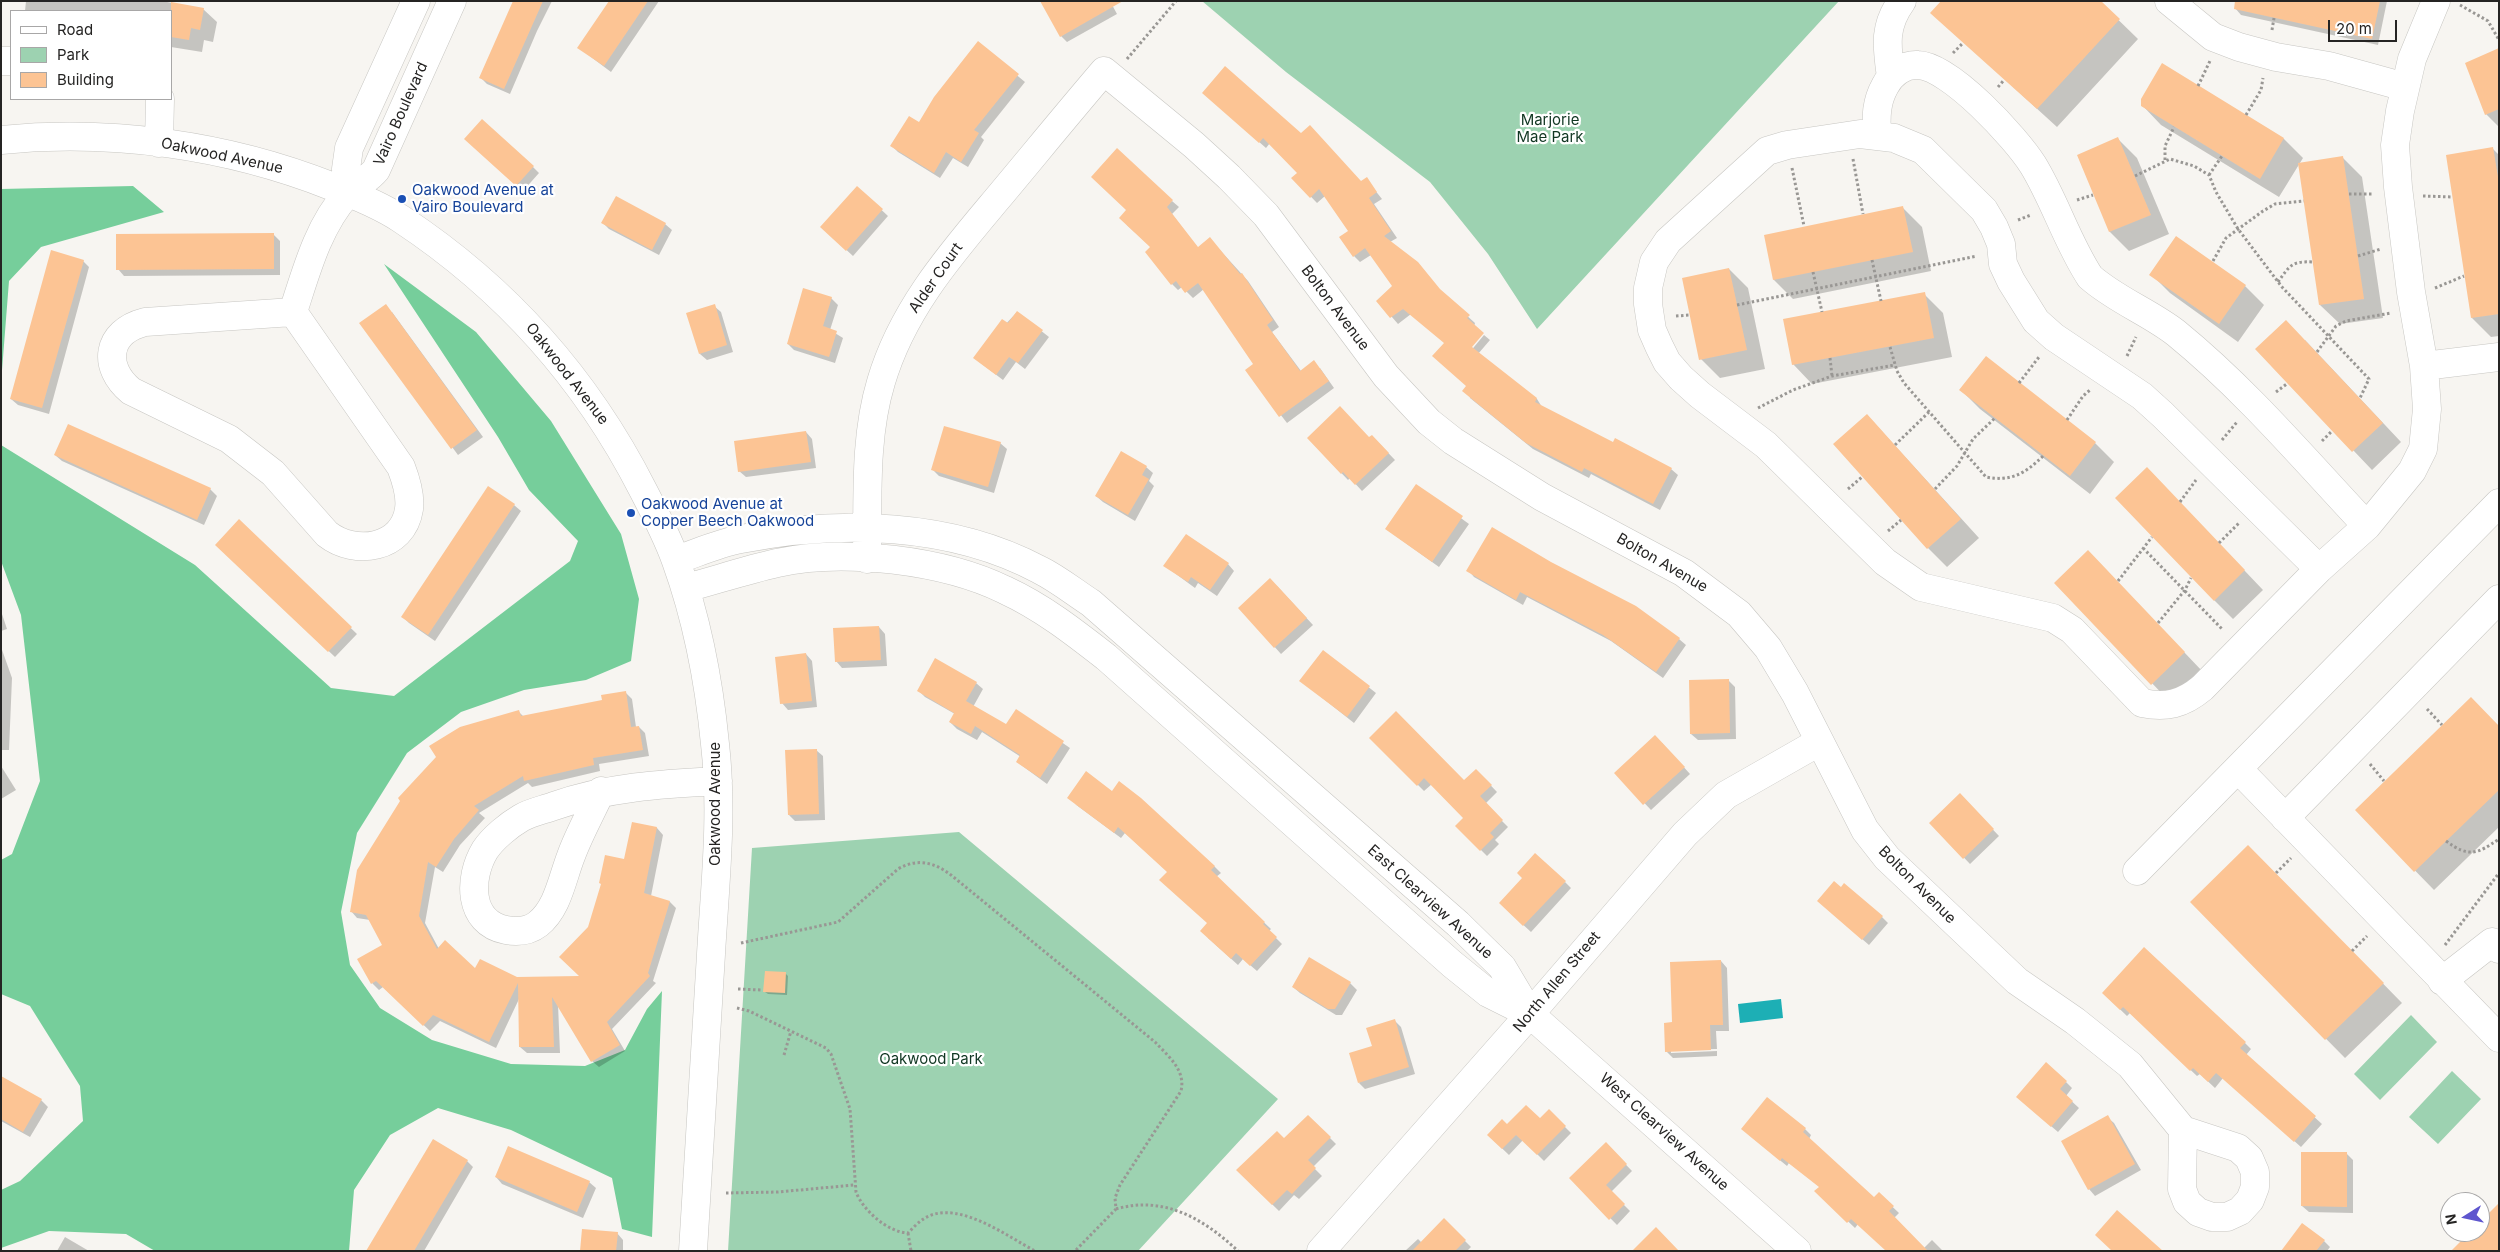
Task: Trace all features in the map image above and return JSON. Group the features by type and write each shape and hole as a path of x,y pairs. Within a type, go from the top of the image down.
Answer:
{"street":[{"path":"348,193 346,170 349,148 416,1"},
{"name":"Vairo Boulevard","path":"293,312 304,277 327,221 348,193 365,182 376,170 452,1"},
{"path":"1891,77 1887,33 1891,15 1902,1"},
{"path":"2169,1 2213,37 2276,57 2329,66 2405,86"},
{"path":"2319,569 2142,396 2054,337 2036,321 2021,300 2004,264 2001,244 1997,234 1978,204 1923,150 1894,138 1877,134 1848,135 1786,145 1767,151 1758,157 1668,241 1654,262 1648,288 1652,330 1667,362 1700,395 1766,445 1885,562 1922,586 2053,618 2072,630 2142,703 2156,706 2174,705 2190,698 2319,569 2367,526 2412,471 2423,449 2428,408 2424,366 2411,292 2398,187 2395,145 2405,86 2412,58 2445,2"},
{"path":"1877,134 1878,104 1891,77 1900,70 1918,64 1937,71 1954,82 1985,108 2032,164 2056,207 2075,252 2090,277 2105,290 2174,332 2254,406 2367,526"},
{"name":"Alder Court","path":"867,559 870,452 874,413 889,358 909,316 922,293 952,252 1114,67"},
{"name":"Bolton Avenue","path":"1114,67 1266,215 1386,376 1429,422 1453,441 1542,497 1684,573 1739,614 1768,648 1795,692 1818,742 1865,830 1887,858 2017,980 2075,1021 2130,1065 2183,1130"},
{"path":"159,143 160,100"},
{"name":"Oakwood Avenue","path":"1,140 86,136 159,143 250,160 294,172 348,193 400,218 492,288 532,327 592,401 623,451 665,531 686,588 711,704 718,781 713,919 693,1251"},
{"path":"293,312 401,467 406,479 409,508 404,525 395,536 378,545 355,547 337,542 327,534 273,473 229,439 131,391 122,384 114,371 111,356 115,343 122,332 132,325 145,322 293,312"},
{"path":"2424,366 2499,357"},
{"path":"2137,871 2499,503"},
{"name":"East Clearview Avenue","path":"676,560 739,539 806,528 868,528 940,535 998,552 1040,570 1091,603 1108,617 1458,924 1502,967 1530,1014"},
{"name":"East Clearview Avenue","path":"686,588 778,562 838,556 925,564 956,572 1004,589 1062,622 1088,643 1488,993 1530,1014"},
{"path":"2285,818 2499,599"},
{"path":"1088,643 1108,617"},
{"name":"North Allen Street","path":"1321,1251 1530,1014 1684,834 1726,794 1818,742"},
{"path":"2238,770 2499,1038"},
{"path":"602,791 571,855 553,906 538,924 519,932 496,928 479,914 474,898 476,872 485,850 501,833 522,817 602,791 648,784 718,781"},
{"path":"1276,808 1298,784"},
{"path":"2435,974 2492,942 2499,949"},
{"name":"West Clearview Avenue","path":"1530,1014 1797,1251"}],"path":[{"path":"1114,67 1176,1"},
{"path":"2445,2 2488,21 2499,40"},
{"path":"2165,160 2166,146 2174,126"},
{"path":"1848,135 1863,214"},
{"path":"1786,145 1804,226"},
{"path":"2209,175 2222,156"},
{"path":"2135,176 2170,159 2194,166 2209,175 2216,192 2238,229 2278,282 2369,379 2360,398"},
{"path":"1737,305 1984,255 2004,224 2093,194"},
{"path":"2212,261 2226,238 2274,204 2304,201"},
{"path":"1872,260 1881,301"},
{"path":"2278,282 2290,265 2301,261 2313,262"},
{"path":"1813,272 1822,312"},
{"path":"2019,383 2054,337"},
{"path":"1890,346 1895,365 1904,383 1986,477 2000,480 2013,478 2028,471 2044,456"},
{"path":"1830,358 1832,376"},
{"path":"1741,426 1753,410 1793,390 1832,376 1895,365"},
{"path":"2180,502 2201,473 2207,459 2235,424 2254,406 2288,383"},
{"path":"1895,445 1929,412"},
{"path":"1934,489 1966,454 1973,438 1995,418"},
{"path":"2118,581 2152,537"},
{"path":"2143,548 2241,649"},
{"path":"2158,623 2185,590 2191,578"},
{"path":"2446,841 2459,851 2471,854 2499,839"},
{"path":"741,943 838,922 898,870 910,863 922,862 941,868 1155,1042 1179,1070 1182,1085 1179,1096 1120,1185 1116,1198 1116,1209"},
{"path":"2435,974 2499,873"},
{"path":"738,988 761,990"},
{"path":"737,1008 749,1011 826,1048 834,1059 850,1109 854,1185 861,1203 872,1214 894,1229 908,1233"},
{"path":"784,1055 792,1031"},
{"path":"726,1193 778,1192 854,1185"},
{"path":"1075,1251 1116,1209 1137,1204 1189,1215 1214,1228 1238,1251"},
{"path":"908,1233 929,1216 947,1212 955,1213 973,1219 1034,1251"},
{"path":"908,1233 911,1251"}],"green space":[{"name":"Marjorie Mae Park","path":"1202,1 1839,1 1537,329 1488,254 1430,182 1286,72"},
{"path":"133,186 164,212 41,247 9,281 1,383 1,189"},
{"path":"384,264 476,332 551,421 621,534 639,599 631,661 586,680 524,690 461,712 407,753 357,833 341,912 350,965 380,1008 432,1040 511,1064 585,1066 625,1050 647,1009 662,991 652,1237 622,1229 612,1178 511,1130 438,1108 390,1135 354,1190 349,1251 155,1251 126,1234 49,1231 1,1248 1,1190 20,1181 83,1121 80,1086 30,1006 1,994 1,860 12,854 40,781 21,615 1,561 1,445 195,565 331,688 394,696 570,561 578,541 529,490 498,437"},
{"name":"Oakwood Park","path":"959,832 1278,1099 1138,1251 728,1251 752,848"},
{"path":"2411,1015 2437,1042 2380,1100 2354,1074"},
{"path":"2452,1071 2481,1099 2438,1144 2409,1117"}],"water":[{"path":"1781,999 1783,1018 1740,1023 1738,1004"}],"building":[{"path":"513,1 543,1 504,89 479,78"},
{"path":"609,1 648,1 604,66 577,48"},
{"path":"1040,1 1123,1 1060,37"},
{"path":"1941,1 2101,1 2120,19 2037,109 1930,13"},
{"path":"2235,1 2380,1 2372,39 2234,9"},
{"path":"171,2 204,8 200,30 191,28 189,40 172,37"},
{"path":"978,41 1019,74 974,130 979,133 961,162 946,152 934,173 890,146 909,116 919,122 934,97"},
{"path":"2499,48 2499,109 2485,115 2465,63"},
{"path":"2162,63 2284,138 2260,179 2141,106 2141,99"},
{"path":"1225,66 1301,133 1310,125 1361,181 1367,177 1377,192 1369,198 1391,231 1384,236 1418,262 1440,289 1470,315 1467,318 1484,333 1472,347 1537,398 1535,402 1613,442 1615,438 1672,468 1653,504 1584,468 1582,472 1526,443 1462,391 1466,386 1432,356 1444,343 1403,309 1390,318 1376,301 1392,286 1365,248 1353,257 1339,237 1348,231 1319,189 1310,198 1291,178 1297,173 1263,138 1259,143 1202,93"},
{"path":"482,119 534,166 516,186 464,139"},
{"path":"2118,137 2151,215 2109,232 2077,155"},
{"path":"2493,147 2499,183 2499,314 2471,318 2446,155"},
{"path":"1117,148 1173,200 1167,207 1198,247 1210,237 1240,274 1242,273 1273,320 1267,325 1300,371 1314,360 1329,381 1279,417 1245,370 1253,364 1198,283 1185,293 1176,281 1171,285 1145,252 1150,247 1119,218 1126,210 1091,177"},
{"path":"2343,156 2364,299 2319,305 2298,163"},
{"path":"857,186 883,209 846,251 820,227"},
{"path":"616,196 666,223 652,250 601,223"},
{"path":"1903,206 1913,252 1773,280 1764,235"},
{"path":"274,233 274,269 116,270 116,234"},
{"path":"2176,236 2246,285 2219,324 2149,275"},
{"path":"51,250 84,260 42,408 10,399"},
{"path":"1729,268 1747,350 1699,360 1682,278"},
{"path":"803,288 832,297 823,326 837,331 829,357 787,344"},
{"path":"1925,292 1934,338 1792,365 1783,319"},
{"path":"386,304 477,430 451,449 359,323"},
{"path":"715,304 727,345 699,354 686,313"},
{"path":"1017,311 1043,330 1018,363 1009,357 996,375 973,358 1002,319 1008,323"},
{"path":"2286,320 2383,423 2352,452 2255,349"},
{"path":"1986,356 2096,442 2070,476 1959,390"},
{"path":"1340,406 1369,437 1372,435 1389,453 1355,485 1343,472 1341,474 1307,438"},
{"path":"1867,414 1961,519 1927,549 1833,444"},
{"path":"68,424 211,488 197,520 54,455"},
{"path":"944,426 1001,442 988,487 931,470"},
{"path":"806,431 811,462 738,472 734,441"},
{"path":"1121,451 1147,466 1142,475 1149,479 1128,515 1095,496"},
{"path":"2147,467 2245,570 2214,601 2115,498"},
{"path":"1416,484 1463,516 1432,562 1385,529"},
{"path":"488,486 515,504 428,635 401,617"},
{"path":"239,519 352,627 328,652 215,545"},
{"path":"1492,527 1551,562 1636,606 1680,638 1656,672 1603,635 1520,592 1516,600 1466,571"},
{"path":"1186,534 1229,563 1210,590 1191,577 1188,582 1163,566"},
{"path":"2088,550 2185,652 2151,685 2054,583"},
{"path":"1270,578 1307,618 1274,648 1238,608"},
{"path":"879,626 881,660 835,662 833,628"},
{"path":"1323,650 1370,686 1347,717 1299,681"},
{"path":"806,653 812,701 780,704 775,657"},
{"path":"935,658 977,682 966,701 1006,724 1016,709 1064,741 1040,778 1016,762 1020,755 975,726 971,734 949,722 954,713 917,691"},
{"path":"1729,679 1730,733 1690,734 1689,680"},
{"path":"626,691 631,727 639,726 643,750 593,758 594,765 524,781 523,776 474,806 479,810 454,839 436,867 428,862 419,916 437,949 445,940 475,968 480,959 517,977 579,976 559,957 588,927 601,884 599,883 605,855 624,859 632,822 657,827 644,893 670,901 648,973 650,976 607,1022 620,1045 591,1062 552,997 554,1047 519,1047 518,983 489,1042 433,1015 423,1026 376,981 371,984 357,959 382,945 366,915 350,912 357,870 400,801 398,798 436,757 429,746 460,727 519,710 521,716 602,700 601,695"},
{"path":"2471,697 2499,726 2499,790 2414,872 2355,810"},
{"path":"1396,711 1464,780 1476,769 1492,785 1480,796 1503,820 1490,833 1494,837 1480,851 1455,826 1463,818 1424,778 1417,786 1369,738"},
{"path":"1655,735 1685,767 1643,805 1614,773"},
{"path":"817,749 819,814 788,815 785,750"},
{"path":"1086,771 1112,791 1119,781 1141,798 1215,866 1211,870 1265,922 1263,924 1277,937 1250,966 1236,953 1231,959 1200,931 1207,923 1159,880 1167,872 1118,827 1114,833 1067,798"},
{"path":"1960,793 1994,829 1963,859 1929,823"},
{"path":"2248,845 2384,983 2325,1040 2190,902"},
{"path":"1535,853 1566,881 1523,926 1499,903 1522,878 1517,873"},
{"path":"1834,881 1841,887 1844,883 1883,916 1862,940 1817,901"},
{"path":"2144,947 2246,1042 2240,1048 2316,1116 2294,1142 2216,1073 2208,1082 2193,1068 2190,1071 2123,1007 2120,1010 2102,993"},
{"path":"1309,957 1351,982 1335,1009 1328,1009 1292,987"},
{"path":"1721,960 1723,1025 1710,1025 1711,1050 1665,1052 1664,1023 1672,1022 1670,962"},
{"path":"765,971 786,972 785,993 763,992"},
{"path":"1395,1019 1409,1067 1358,1083 1349,1053 1372,1046 1366,1028"},
{"path":"2046,1062 2067,1081 2060,1089 2073,1101 2051,1127 2016,1097"},
{"path":"1,1076 42,1099 23,1132 1,1119"},
{"path":"1767,1097 1806,1128 1803,1132 1874,1197 1879,1192 1894,1206 1889,1211 1928,1251 1886,1251 1851,1219 1847,1223 1814,1191 1819,1187 1782,1158 1780,1161 1741,1129"},
{"path":"1526,1105 1540,1118 1549,1109 1566,1126 1537,1155 1516,1135 1502,1149 1487,1135 1502,1119 1507,1124"},
{"path":"1308,1115 1331,1137 1308,1160 1316,1168 1292,1194 1287,1190 1272,1205 1236,1170 1277,1131 1284,1138"},
{"path":"2108,1115 2135,1164 2088,1190 2061,1141"},
{"path":"433,1139 468,1160 414,1251 366,1251"},
{"path":"1606,1142 1627,1164 1606,1185 1625,1204 1609,1220 1569,1178"},
{"path":"508,1146 590,1181 577,1212 495,1177"},
{"path":"2301,1152 2347,1152 2347,1207 2301,1206"},
{"path":"2499,1203 2499,1251 2451,1251 2460,1242 2490,1242 2490,1212"},
{"path":"2117,1210 2163,1251 2112,1251 2095,1235"},
{"path":"1444,1218 1466,1240 1455,1251 1412,1251"},
{"path":"2302,1223 2325,1240 2316,1251 2281,1251"},
{"path":"1656,1227 1679,1251 1632,1251"},
{"path":"582,1229 618,1232 616,1251 580,1251"}],"place":[{"name":"Oakwood Avenue at Vairo Boulevard","path":"402,199"},
{"name":"Oakwood Avenue at Copper Beech Oakwood","path":"631,513"}]}
